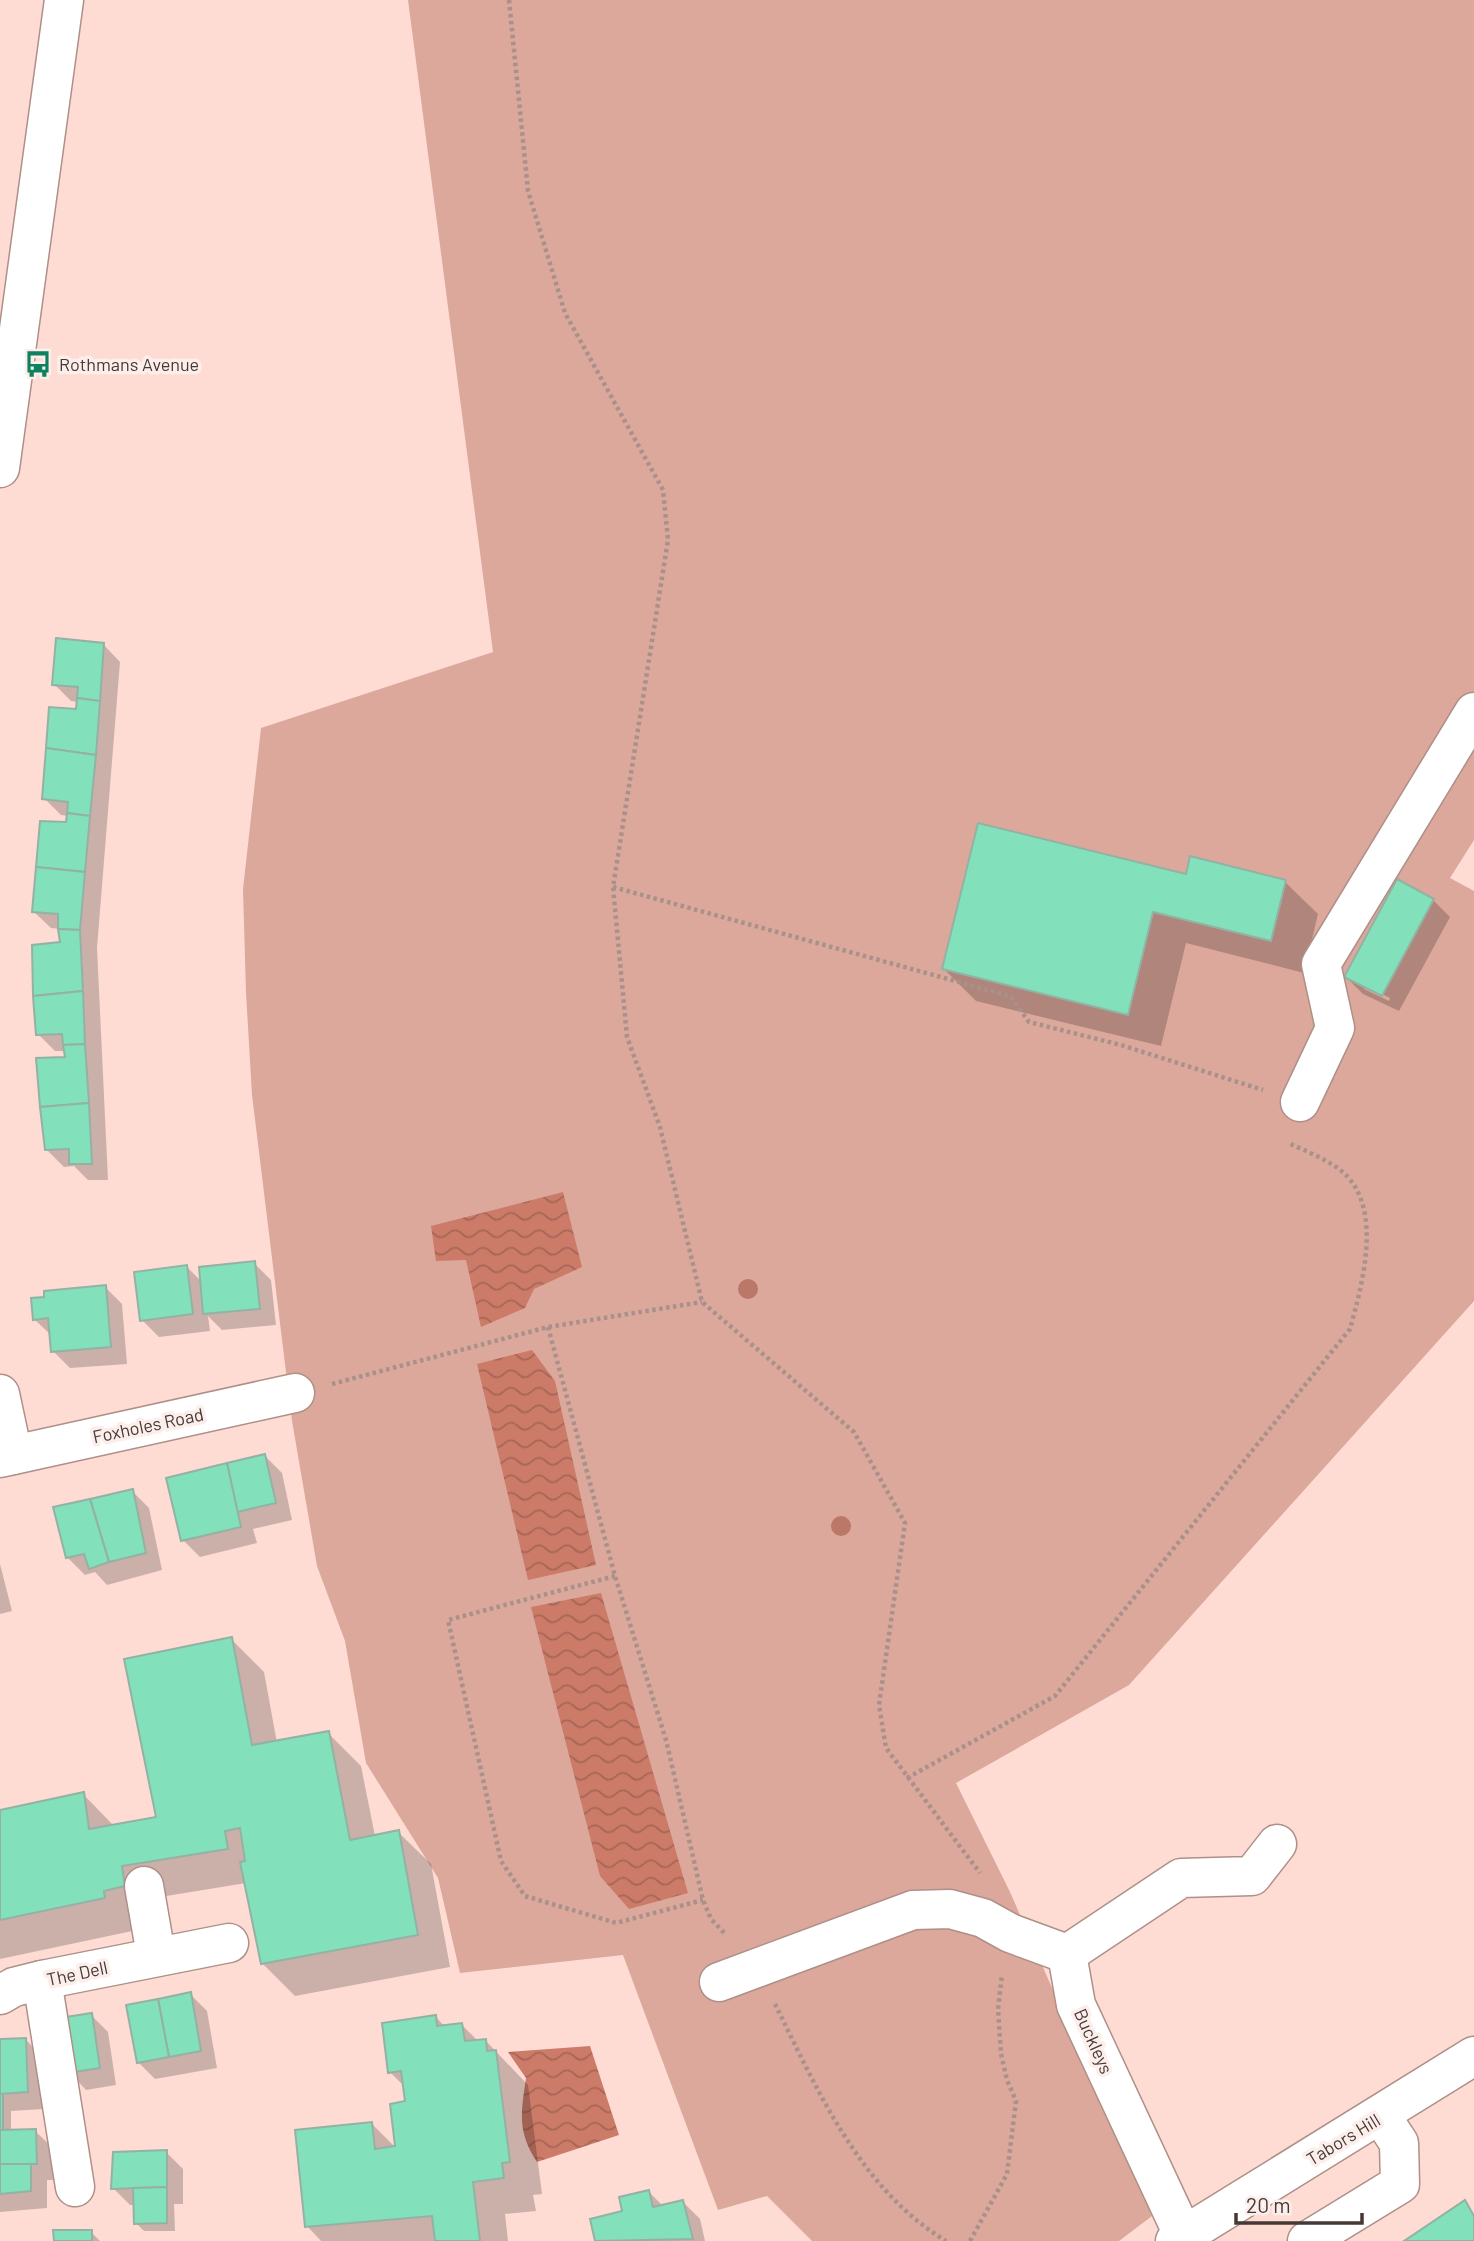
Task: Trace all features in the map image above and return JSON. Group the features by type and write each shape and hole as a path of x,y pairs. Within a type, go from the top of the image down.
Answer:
{"street":[{"path":"0,468 64,0"},
{"path":"1300,1102 1335,1028 1321,964 1474,712"},
{"name":"Foxholes Road","path":"6,1457 309,1390"},
{"path":"0,1394 6,1457"},
{"path":"719,1982 913,1910 950,1909 983,1918 1010,1933 1067,1954 1181,1878 1252,1876 1277,1844"},
{"path":"144,1886 156,1955"},
{"name":"The Dell","path":"0,1995 13,1987 42,1980 156,1955 229,1943"},
{"name":"Buckleys","path":"1067,1954 1076,2005 1181,2239"},
{"path":"42,1980 75,2187"},
{"name":"Tabors Hill","path":"1181,2239 1474,2056"},
{"path":"1307,2241 1400,2184 1399,2143 1381,2116"}],"path":[{"path":"509,0 528,191 565,313 663,490 668,540 613,887 627,1037 660,1127 702,1302 854,1432 905,1523 879,1704 886,1748 982,1876"},
{"path":"613,887 1010,996 1029,1022 1121,1045 1300,1102 1284,1141 1343,1172 1356,1187 1368,1237 1362,1285 1350,1329 1055,1696 907,1778"},
{"path":"309,1390 548,1327 702,1302"},
{"path":"548,1327 615,1576 666,1740 703,1900 711,1919 757,1967 833,2121 884,2188 928,2230 946,2241"},
{"path":"615,1576 448,1620 501,1861 525,1896 616,1923 703,1900"},
{"path":"970,2241 1007,2174 1016,2101 1007,2080 1001,2054 998,2009 1010,1933"}],"shaded area":[{"path":"408,0 1474,0 1474,840 1450,878 1474,891 1474,1301 1129,1685 956,1783 1010,1892 1152,2216 1119,2241 812,2241 767,2196 718,2210 623,1955 460,1973 438,1878 366,1763 345,1641 317,1566 292,1421 252,1095 243,889 261,728 493,652"}],"water":[{"path":"563,1192 582,1267 534,1289 525,1308 481,1327 466,1260 436,1261 431,1226"},
{"path":"532,1350 555,1381 596,1565 528,1580 477,1364"},
{"path":"601,1593 688,1893 629,1909 600,1876 531,1607"},
{"path":"590,2046 619,2135 537,2162 523,2131 526,2078 508,2052"}],"building":[{"path":"56,638 104,643 100,701 77,698 78,687 52,685"},
{"path":"77,698 100,701 96,755 46,748 49,707 76,709"},
{"path":"46,748 96,755 90,816 67,813 68,802 42,799"},
{"path":"67,813 90,816 85,872 36,867 40,821 66,822"},
{"path":"978,823 1186,874 1190,856 1286,880 1271,941 1153,912 1128,1015 942,969"},
{"path":"36,867 85,872 80,930 58,929 58,914 32,912"},
{"path":"1397,879 1434,899 1382,996 1344,977"},
{"path":"58,929 80,930 83,991 33,996 32,945 60,942"},
{"path":"83,991 85,1044 63,1045 62,1034 36,1035 33,996"},
{"path":"85,1044 89,1103 40,1107 36,1058 65,1057 63,1045"},
{"path":"89,1103 92,1164 69,1164 69,1149 45,1150 40,1107"},
{"path":"255,1261 260,1309 203,1314 199,1267"},
{"path":"187,1265 193,1314 140,1321 134,1272"},
{"path":"106,1285 111,1347 51,1352 48,1318 33,1320 31,1298 44,1297 44,1291"},
{"path":"265,1454 276,1503 237,1512 227,1463"},
{"path":"227,1463 241,1527 181,1541 166,1478"},
{"path":"133,1489 146,1553 109,1562 90,1499"},
{"path":"90,1499 109,1562 89,1569 84,1554 66,1558 53,1507"},
{"path":"232,1637 252,1745 329,1731 350,1840 399,1830 418,1935 261,1964 240,1862 245,1861 240,1828 225,1831 228,1849 122,1866 125,1886 104,1891 105,1898 0,1920 0,1810 84,1792 89,1829 156,1817 124,1659"},
{"path":"191,1992 201,2051 169,2057 158,1999"},
{"path":"158,1999 169,2057 137,2063 126,2005"},
{"path":"92,2013 100,2068 68,2073 59,2018"},
{"path":"436,2015 437,2026 462,2023 465,2041 486,2039 487,2051 496,2050 510,2162 502,2163 504,2178 473,2182 480,2241 435,2241 432,2216 305,2227 295,2130 372,2122 375,2149 395,2146 390,2104 405,2101 401,2071 388,2073 382,2023"},
{"path":"26,2038 28,2092 0,2094 0,2039"},
{"path":"0,2094 3,2094 3,2130 0,2130"},
{"path":"36,2129 37,2164 0,2164 0,2130"},
{"path":"167,2150 167,2187 111,2189 113,2152"},
{"path":"0,2164 31,2164 31,2191 0,2194"},
{"path":"167,2187 167,2223 134,2224 133,2188"},
{"path":"649,2190 653,2207 683,2200 693,2239 595,2241 590,2219 622,2211 619,2197"},
{"path":"1465,2200 1474,2216 1474,2241 1404,2241"},
{"path":"53,2230 92,2230 92,2241 54,2241"}],"place":[{"name":"Rothmans Avenue","path":"38,364"}]}
